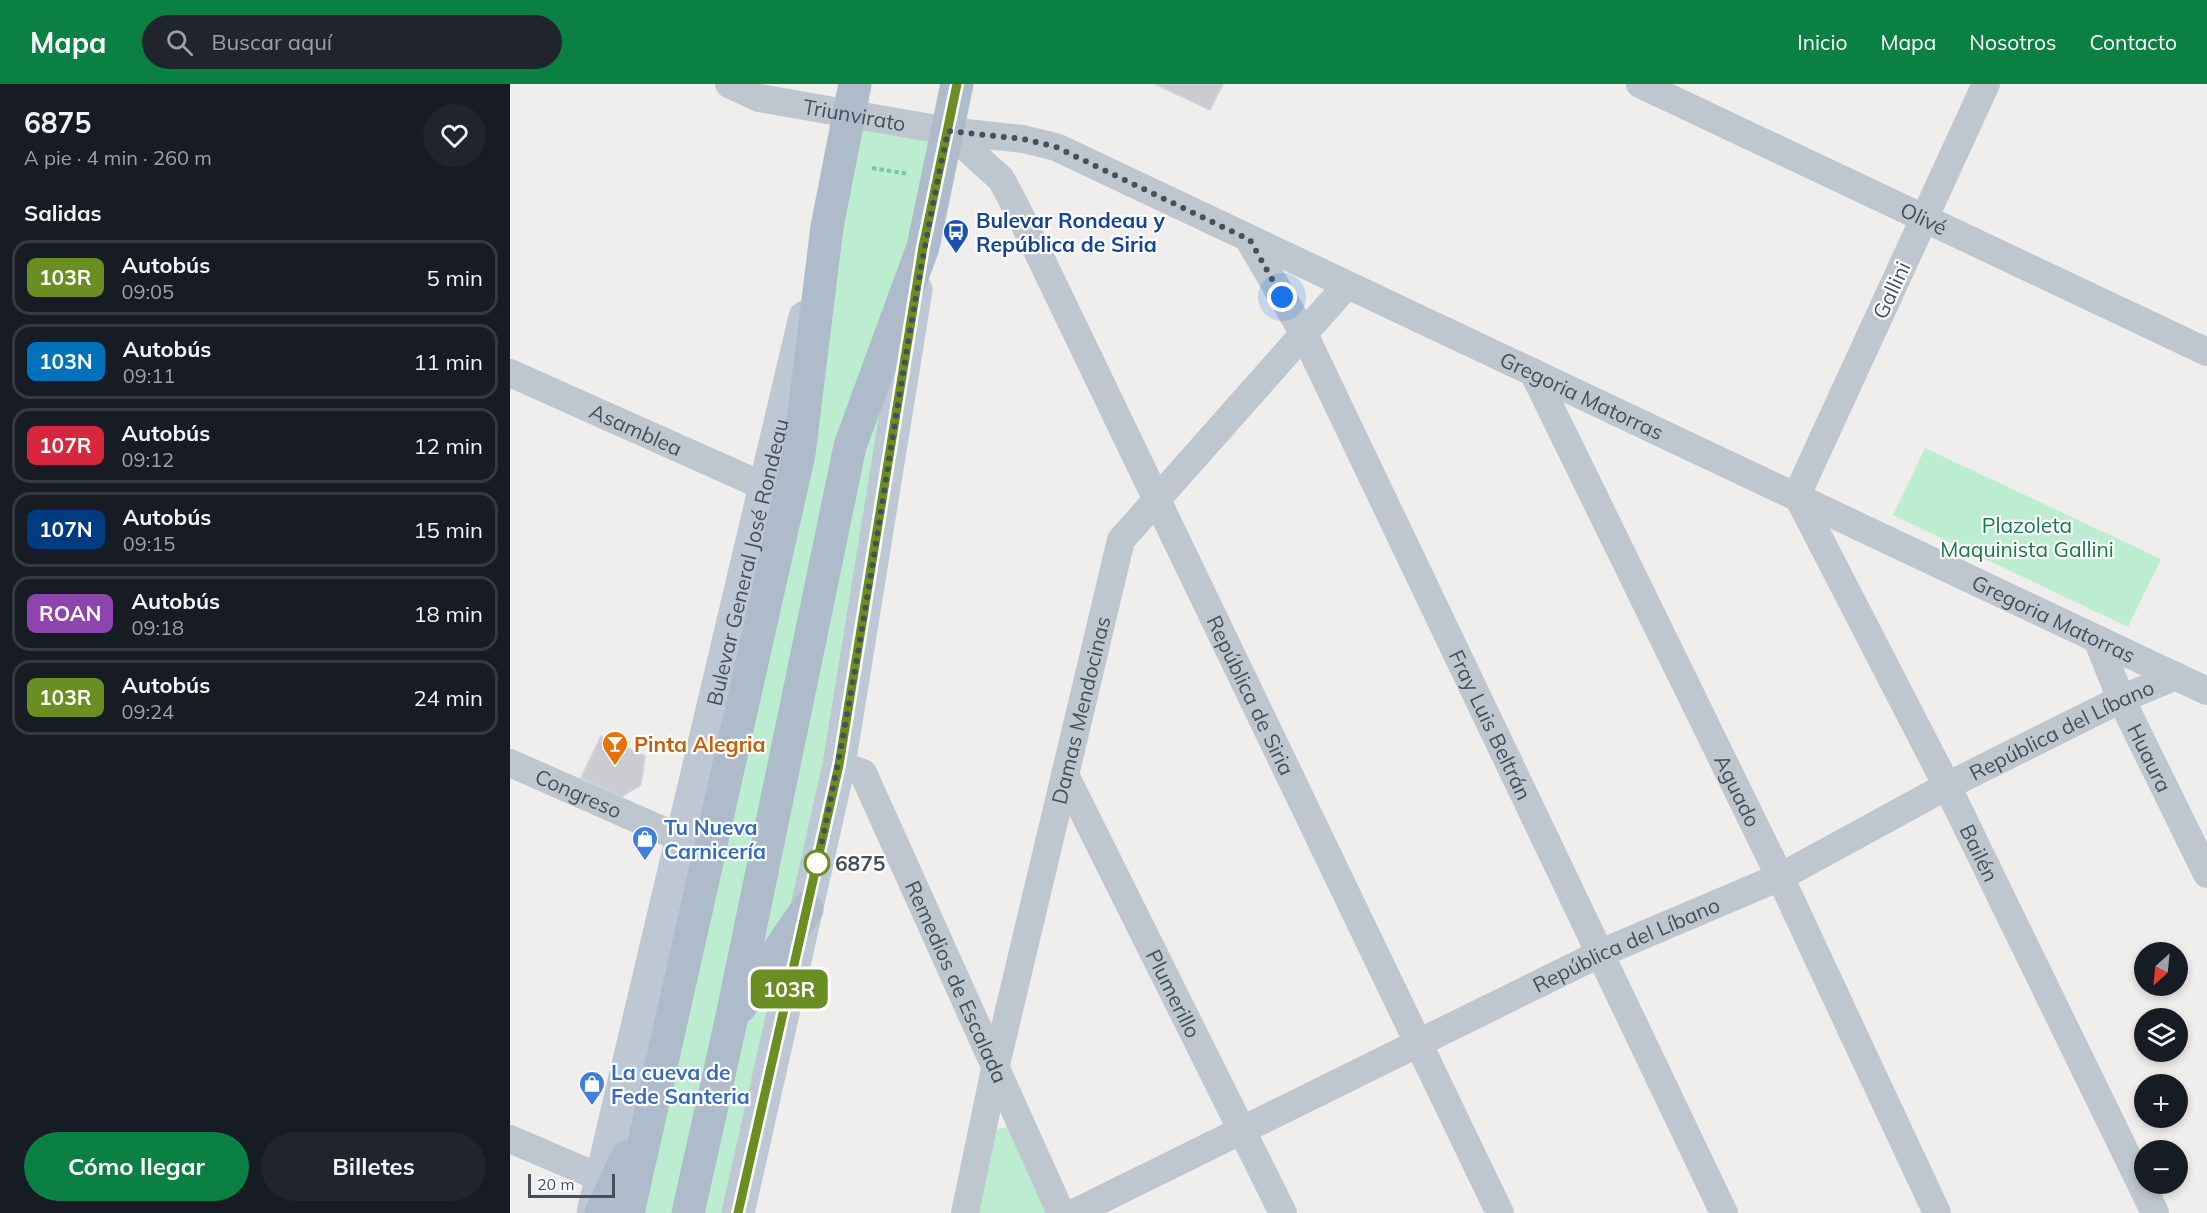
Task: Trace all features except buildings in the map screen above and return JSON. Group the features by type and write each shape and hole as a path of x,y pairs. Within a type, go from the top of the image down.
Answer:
{"main road":[{"path":"738,1213 839,765 923,247 957,84"},
{"name":"Bulevar General José Rondeau","path":"592,1213 763,486 827,228 851,99"},
{"name":"Bulevar General José Rondeau","path":"628,1213 799,454 827,228"},
{"path":"688,1213 731,1021 850,446 923,247"},
{"path":"731,1021 807,909"},
{"path":"601,1213 651,1106"}],"street":[{"name":"Triunvirato","path":"729,84 759,98 851,99 948,131"},
{"name":"Olivé","path":"1640,84 2207,352"},
{"name":"Gallini","path":"1797,495 1986,84"},
{"name":"Gregoria Matorras","path":"948,131 1023,139 1056,147 1346,286 1797,495 2207,691"},
{"name":"República de Siria","path":"948,131 1001,179 1500,1213"},
{"path":"1001,179 1002,163 1010,148 1023,139"},
{"name":"Fray Luis Beltrán","path":"1250,240 1304,334 1724,1213"},
{"name":"Damas Mendocinas","path":"965,1213 995,1069 1121,540 1346,286"},
{"name":"Aguado","path":"1533,372 1780,877 1937,1213"},
{"name":"Asamblea","path":"510,373 763,486"},
{"name":"Bailén","path":"1797,495 1947,786 2155,1213"},
{"name":"Huaura","path":"2097,639 2121,699 2207,874"},
{"name":"República del Líbano","path":"1074,1213 1601,953 1780,877 1947,786 2121,699 2176,676"},
{"name":"Congreso","path":"510,763 680,838"},
{"name":"Remedios de Escalada","path":"839,765 863,773 1061,1213"},
{"name":"Plumerillo","path":"1065,775 1283,1213"},
{"path":"510,1139 601,1178"}],"path":[{"path":"872,168 909,174"}],"green space":[{"path":"848,114 948,131 738,1213 593,1213"},
{"name":"Plazoleta Maquinista Gallini","path":"1925,448 2161,559 2128,627 1893,515"},
{"path":"1008,1127 1046,1213 976,1213 992,1130"}],"bus line":[{"name":"103R","path":"738,1213 839,765 923,247 957,84"}],"place":[{"name":"Bulevar Rondeau y República de Siria","path":"956,255"},
{"name":"Pinta Alegria","path":"615,767"},
{"name":"Tu Nueva Carnicería","path":"645,862"},
{"name":"6875","path":"817,863"},
{"name":"La cueva de Fede Santeria","path":"592,1107"}],"route":[{"path":"817,863 816,868 839,765 923,247 948,131 1023,139 1056,147 1250,240 1282,297"}]}
